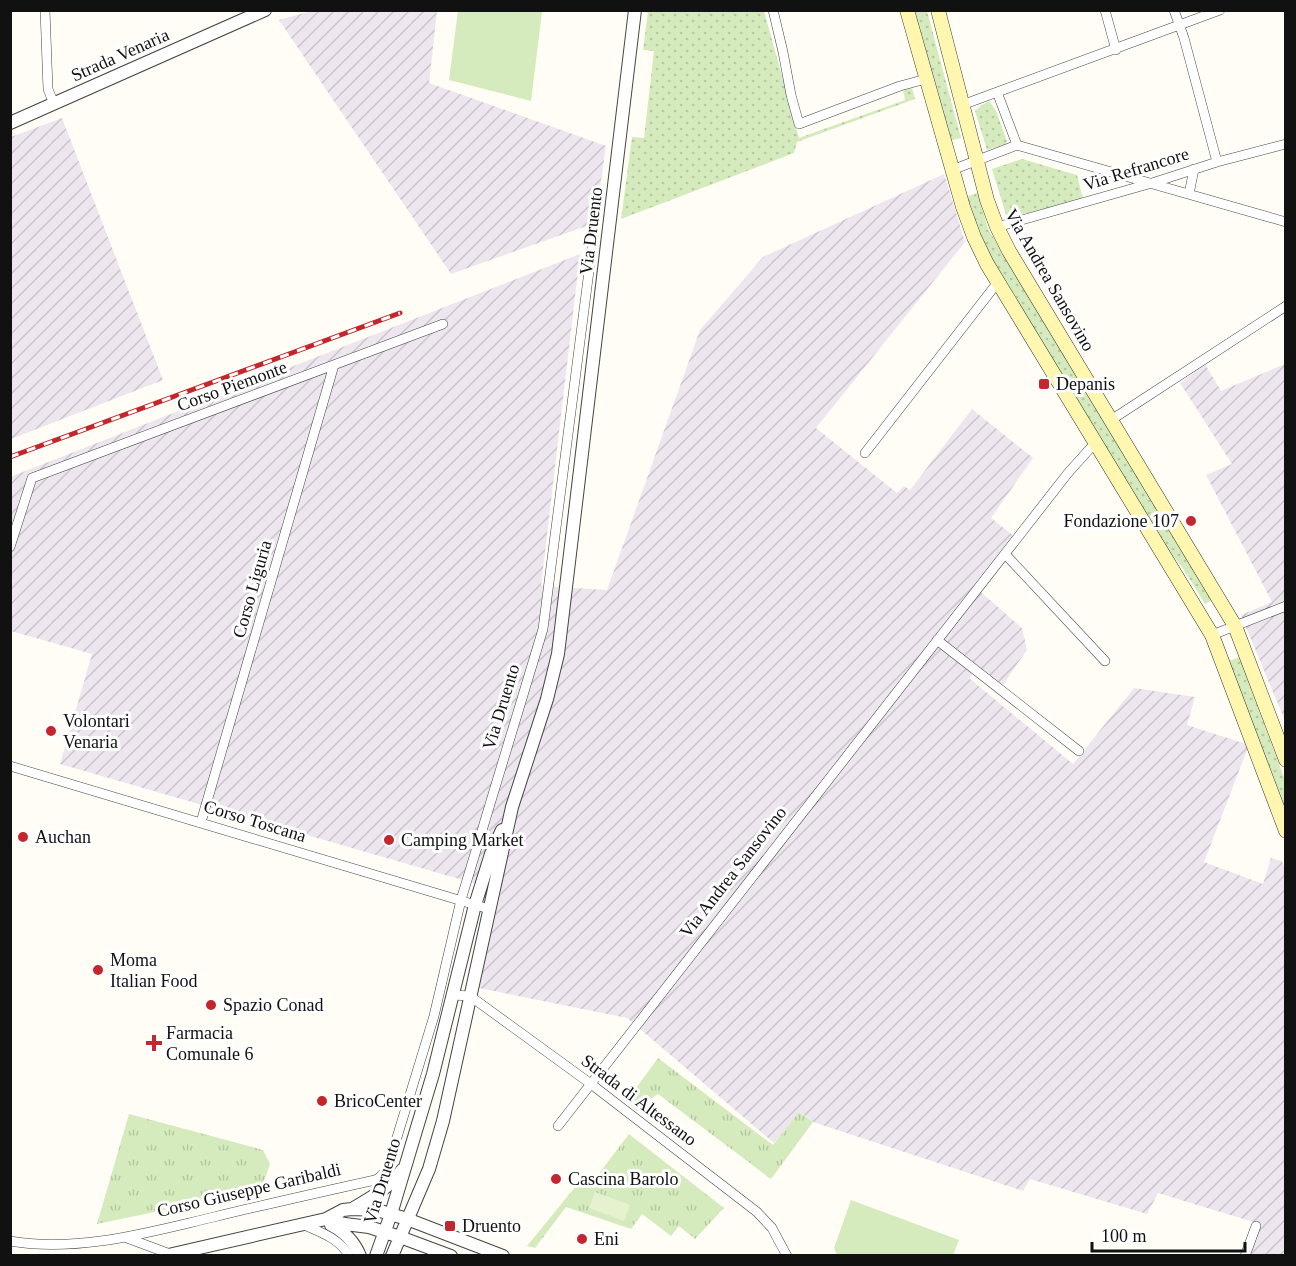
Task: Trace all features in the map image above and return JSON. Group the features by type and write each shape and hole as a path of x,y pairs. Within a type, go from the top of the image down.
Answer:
{"main road":[{"path":"908,10 952,170 974,237 998,282 1212,635 1286,831"},
{"name":"Via Andrea Sansovino","path":"938,10 976,162 997,227 1009,251 1235,626 1286,760"}],"street":[{"name":"Strada Venaria","path":"45,10 48,89 54,104"},
{"name":"Strada Venaria","path":"10,123 266,10"},
{"name":"Via Druento","path":"392,1256 429,1169 443,1122 512,807 547,699 558,654 635,10"},
{"path":"773,10 799,124 900,86 926,79"},
{"path":"1105,10 1116,50"},
{"path":"1174,10 1184,38 1217,162"},
{"path":"962,105 1220,10"},
{"path":"997,92 1017,145"},
{"name":"Via Refrancore","path":"997,227 1286,144"},
{"path":"952,170 1017,145 1286,222"},
{"path":"1189,194 1194,169"},
{"name":"Via Druento","path":"380,1177 387,1170 434,1016 461,900 543,629 594,232"},
{"path":"865,453 998,282"},
{"path":"1111,420 1286,306"},
{"name":"Corso Piemonte","path":"10,548 32,478 443,324"},
{"name":"Corso Liguria","path":"201,822 334,365"},
{"name":"Via Andrea Sansovino","path":"558,1126 1068,473 1095,442"},
{"path":"1005,554 1105,661"},
{"path":"1212,635 1286,606"},
{"path":"543,629 561,632"},
{"path":"937,640 1079,751"},
{"name":"Corso Toscana","path":"10,766 489,909"},
{"name":"Via Druento","path":"376,1256 392,1214 433,1074 490,854 512,807"},
{"path":"453,995 470,996"},
{"name":"Strada di Altessano","path":"470,996 591,1084 757,1212 772,1228 787,1256"},
{"path":"434,1016 446,1023"},
{"path":"352,1209 384,1190 407,1162"},
{"name":"Corso Giuseppe Garibaldi","path":"10,1241 66,1244 126,1238 380,1177"},
{"name":"Corso Giuseppe Garibaldi","path":"126,1238 167,1255 322,1220 343,1210 377,1210 407,1219"},
{"path":"407,1219 503,1256"},
{"path":"322,1220 344,1232 355,1245 360,1256"},
{"name":"Corso Giuseppe Garibaldi","path":"322,1220 361,1225 400,1237"},
{"path":"302,1224 340,1243 349,1256"},
{"path":"1245,1256 1256,1226"},
{"path":"400,1237 430,1252 451,1256"}],"shaded area":[{"path":"315,10 437,11 429,83 606,146 595,223 451,274 279,20"},
{"path":"62,118 163,380 11,439 11,137"},
{"path":"944,174 965,242 816,428 897,493 904,486 910,490 972,409 1033,458 991,518 1015,537 975,587 1022,628 1027,650 1002,686 978,667 969,678 1073,764 1134,688 1195,697 1187,725 1249,745 1204,862 1263,884 1271,858 1282,861 1285,871 1285,1255 1251,1255 1260,1224 1158,1193 1147,1214 1030,1179 1023,1191 813,1122 800,1112 774,1143 627,1018 479,988 501,891 60,764 92,654 11,631 10,477 580,254 541,586 607,590 700,330 763,257"},
{"path":"1205,364 1221,391 1285,364 1285,721 1241,615 1272,602 1206,475 1232,464 1180,383"}],"green space":[{"path":"533,10 542,12 531,101 449,80 458,11"},
{"path":"648,11 764,11 799,138 905,100 903,90 912,88 915,99 797,142 794,153 621,219 632,137 644,138 654,51 643,50"},
{"path":"914,11 927,11 961,138 949,141"},
{"path":"989,101 996,111 1007,141 1006,144 987,150 975,111"},
{"path":"1022,159 1077,175 1083,199 1007,218 992,169"},
{"path":"978,193 988,229 1212,600 1205,604 1182,567 1163,544 982,245 966,197"},
{"path":"1239,657 1285,780 1285,815 1227,662"},
{"path":"658,1058 773,1145 799,1112 813,1122 771,1179 658,1094 637,1111 629,1104 635,1095 634,1091"},
{"path":"129,1114 263,1150 270,1164 261,1190 97,1224"},
{"path":"629,1134 724,1208 695,1239 679,1226 671,1236 642,1214 631,1229 566,1207 535,1248 527,1246 585,1175 590,1180 594,1180"},
{"path":"595,1192 630,1205 624,1221 589,1208"},
{"path":"851,1200 959,1240 953,1255 837,1255 834,1248"}],"railway":[{"path":"10,457 400,313"}],"place":[{"name":"Depanis","path":"1044,384"},
{"name":"Fondazione 107","path":"1191,521"},
{"name":"Volontari Venaria","path":"51,731"},
{"name":"Auchan","path":"23,837"},
{"name":"Camping Market","path":"389,840"},
{"name":"Moma Italian Food","path":"98,970"},
{"name":"Spazio Conad","path":"211,1005"},
{"name":"Farmacia Comunale 6","path":"154,1043"},
{"name":"BricoCenter","path":"322,1101"},
{"name":"Cascina Barolo","path":"556,1179"},
{"name":"Druento","path":"450,1226"},
{"name":"Eni","path":"582,1239"}]}
